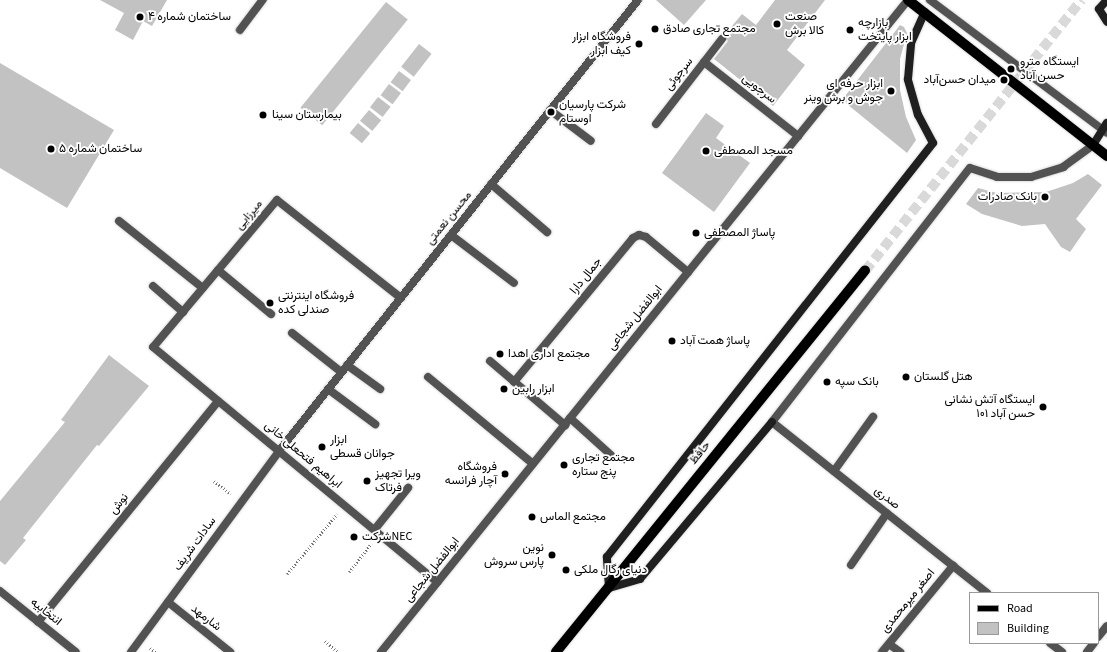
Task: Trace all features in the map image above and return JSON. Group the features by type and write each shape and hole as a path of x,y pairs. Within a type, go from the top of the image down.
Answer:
{"main road":[{"path":"908,0 926,12 1107,156"},
{"path":"1107,0 1099,9 1107,22"},
{"path":"772,422 640,579 609,588 607,557 933,143 918,115 908,79 912,43 926,12"},
{"path":"1093,144 1106,129"},
{"name":"حافظ","path":"556,652 864,271"}],"street":[{"path":"240,30 264,0"},
{"name":"محسن نعمتی","path":"279,451 638,0"},
{"name":"ابوالفضل شجاعی","path":"381,652 908,0"},
{"path":"930,0 1106,129"},
{"path":"926,12 936,0"},
{"name":"سرجوئی","path":"656,124 722,39"},
{"name":"سرجویی","path":"704,62 798,136"},
{"path":"550,110 591,141"},
{"path":"772,422 970,168 997,177 1031,177 1063,167 1093,144"},
{"path":"491,184 548,232"},
{"name":"میرزایی","path":"153,347 277,200 401,298"},
{"path":"119,221 203,288"},
{"path":"451,235 514,283"},
{"name":"جمال دارا","path":"514,382 633,238 639,235 646,237 688,272"},
{"path":"218,270 272,314"},
{"path":"153,286 183,312"},
{"path":"292,333 341,372"},
{"name":"ابراهیم فتحعلی خانی","path":"153,347 437,582"},
{"path":"490,361 514,382 611,455"},
{"path":"347,365 380,389"},
{"path":"428,377 533,464"},
{"path":"328,389 375,424"},
{"name":"نوش","path":"38,622 218,401"},
{"path":"834,471 873,417"},
{"name":"صدری","path":"772,422 986,592"},
{"name":"سادات شریف","path":"131,652 279,451"},
{"path":"377,531 408,488"},
{"path":"851,565 887,513"},
{"name":"اصغر میرمحمدی","path":"882,652 953,566"},
{"name":"انتخابیه","path":"0,591 76,652"},
{"name":"شارمهد","path":"168,602 230,652"},
{"path":"1099,636 1107,626"},
{"path":"889,644 900,652"},
{"path":"1051,644 1062,652"},
{"path":"1087,652 1093,644"}],"path":[{"path":"214,481 241,502"},
{"path":"287,574 344,505"},
{"path":"349,572 377,531"},
{"path":"325,641 338,652"}],"building":[{"name":"ساختمان شماره ۴","path":"100,0 167,0 152,26 143,21 133,40 115,30 124,13"},
{"path":"656,0 706,0 684,25"},
{"path":"775,0 825,0 787,50 805,65 773,106 714,59 728,41 723,37 742,14 756,25"},
{"path":"386,2 408,20 322,125 300,108"},
{"path":"900,25 904,27 907,33 900,59 900,90 906,117 916,140 907,153 842,100"},
{"path":"419,44 432,54 414,77 401,67"},
{"name":"ساختمان شماره ۵","path":"0,63 114,130 67,208 0,168"},
{"path":"399,71 411,80 403,91 391,82"},
{"path":"389,84 401,93 393,104 381,95"},
{"path":"378,97 391,107 383,117 370,107"},
{"path":"369,110 381,120 372,131 360,121"},
{"name":"مسجد المصطفی","path":"706,113 724,126 716,138 750,163 714,212 662,173"},
{"path":"358,123 370,133 362,143 350,133"},
{"path":"1088,174 1102,185 1076,219 1086,229 1070,252 1061,247 1045,224 1022,226 982,214 966,204 978,188 997,193 1046,192 1073,183"},
{"path":"109,355 149,386 99,446 97,445 23,538 26,540 5,565 0,561 0,501 65,422 61,420"}],"tunnel":[{"path":"865,271 1081,0"}],"place":[{"name":"ساختمان شماره ۴","path":"140,17"},
{"name":"صنعت کالا برش","path":"777,24"},
{"name":"مجتمع تجاری صادق","path":"655,29"},
{"name":"بازارچه ابزار پایتخت","path":"850,30"},
{"name":"فروشگاه ابزار کیف ابزار","path":"639,44"},
{"name":"ایستگاه مترو حسن آباد","path":"1011,69"},
{"name":"میدان حسن‌آباد","path":"1004,80"},
{"name":"ابزار حرفه ای جوش و برش وینر","path":"891,91"},
{"name":"شرکت پارسیان اوستام","path":"551,112"},
{"name":"بیمارستان سینا","path":"263,115"},
{"name":"ساختمان شماره ۵","path":"51,149"},
{"name":"مسجد المصطفی","path":"706,151"},
{"name":"بانک صادرات","path":"1045,197"},
{"name":"پاساژ المصطفی","path":"696,233"},
{"name":"فروشگاه اینترنتی صندلی کده","path":"270,303"},
{"name":"پاساژ همت آباد","path":"672,341"},
{"name":"مجتمع اداری اهدا","path":"500,354"},
{"name":"هتل گلستان","path":"906,377"},
{"name":"بانک سپه","path":"827,382"},
{"name":"ابزار رابین","path":"504,389"},
{"name":"ایستگاه آتش نشانی ۱۰۱ حسن آباد","path":"1043,407"},
{"name":"ابزار جوانان قسطی","path":"322,447"},
{"name":"مجتمع تجاری پنج ستاره","path":"564,465"},
{"name":"فروشگاه آچار فرانسه","path":"505,474"},
{"name":"ویرا تجهیز فرتاک","path":"367,481"},
{"name":"مجتمع الماس","path":"532,517"},
{"name":"شرکتNEC","path":"354,537"},
{"name":"نوین پارس سروش","path":"552,555"},
{"name":"دنیای رگال ملکی","path":"566,570"}]}
